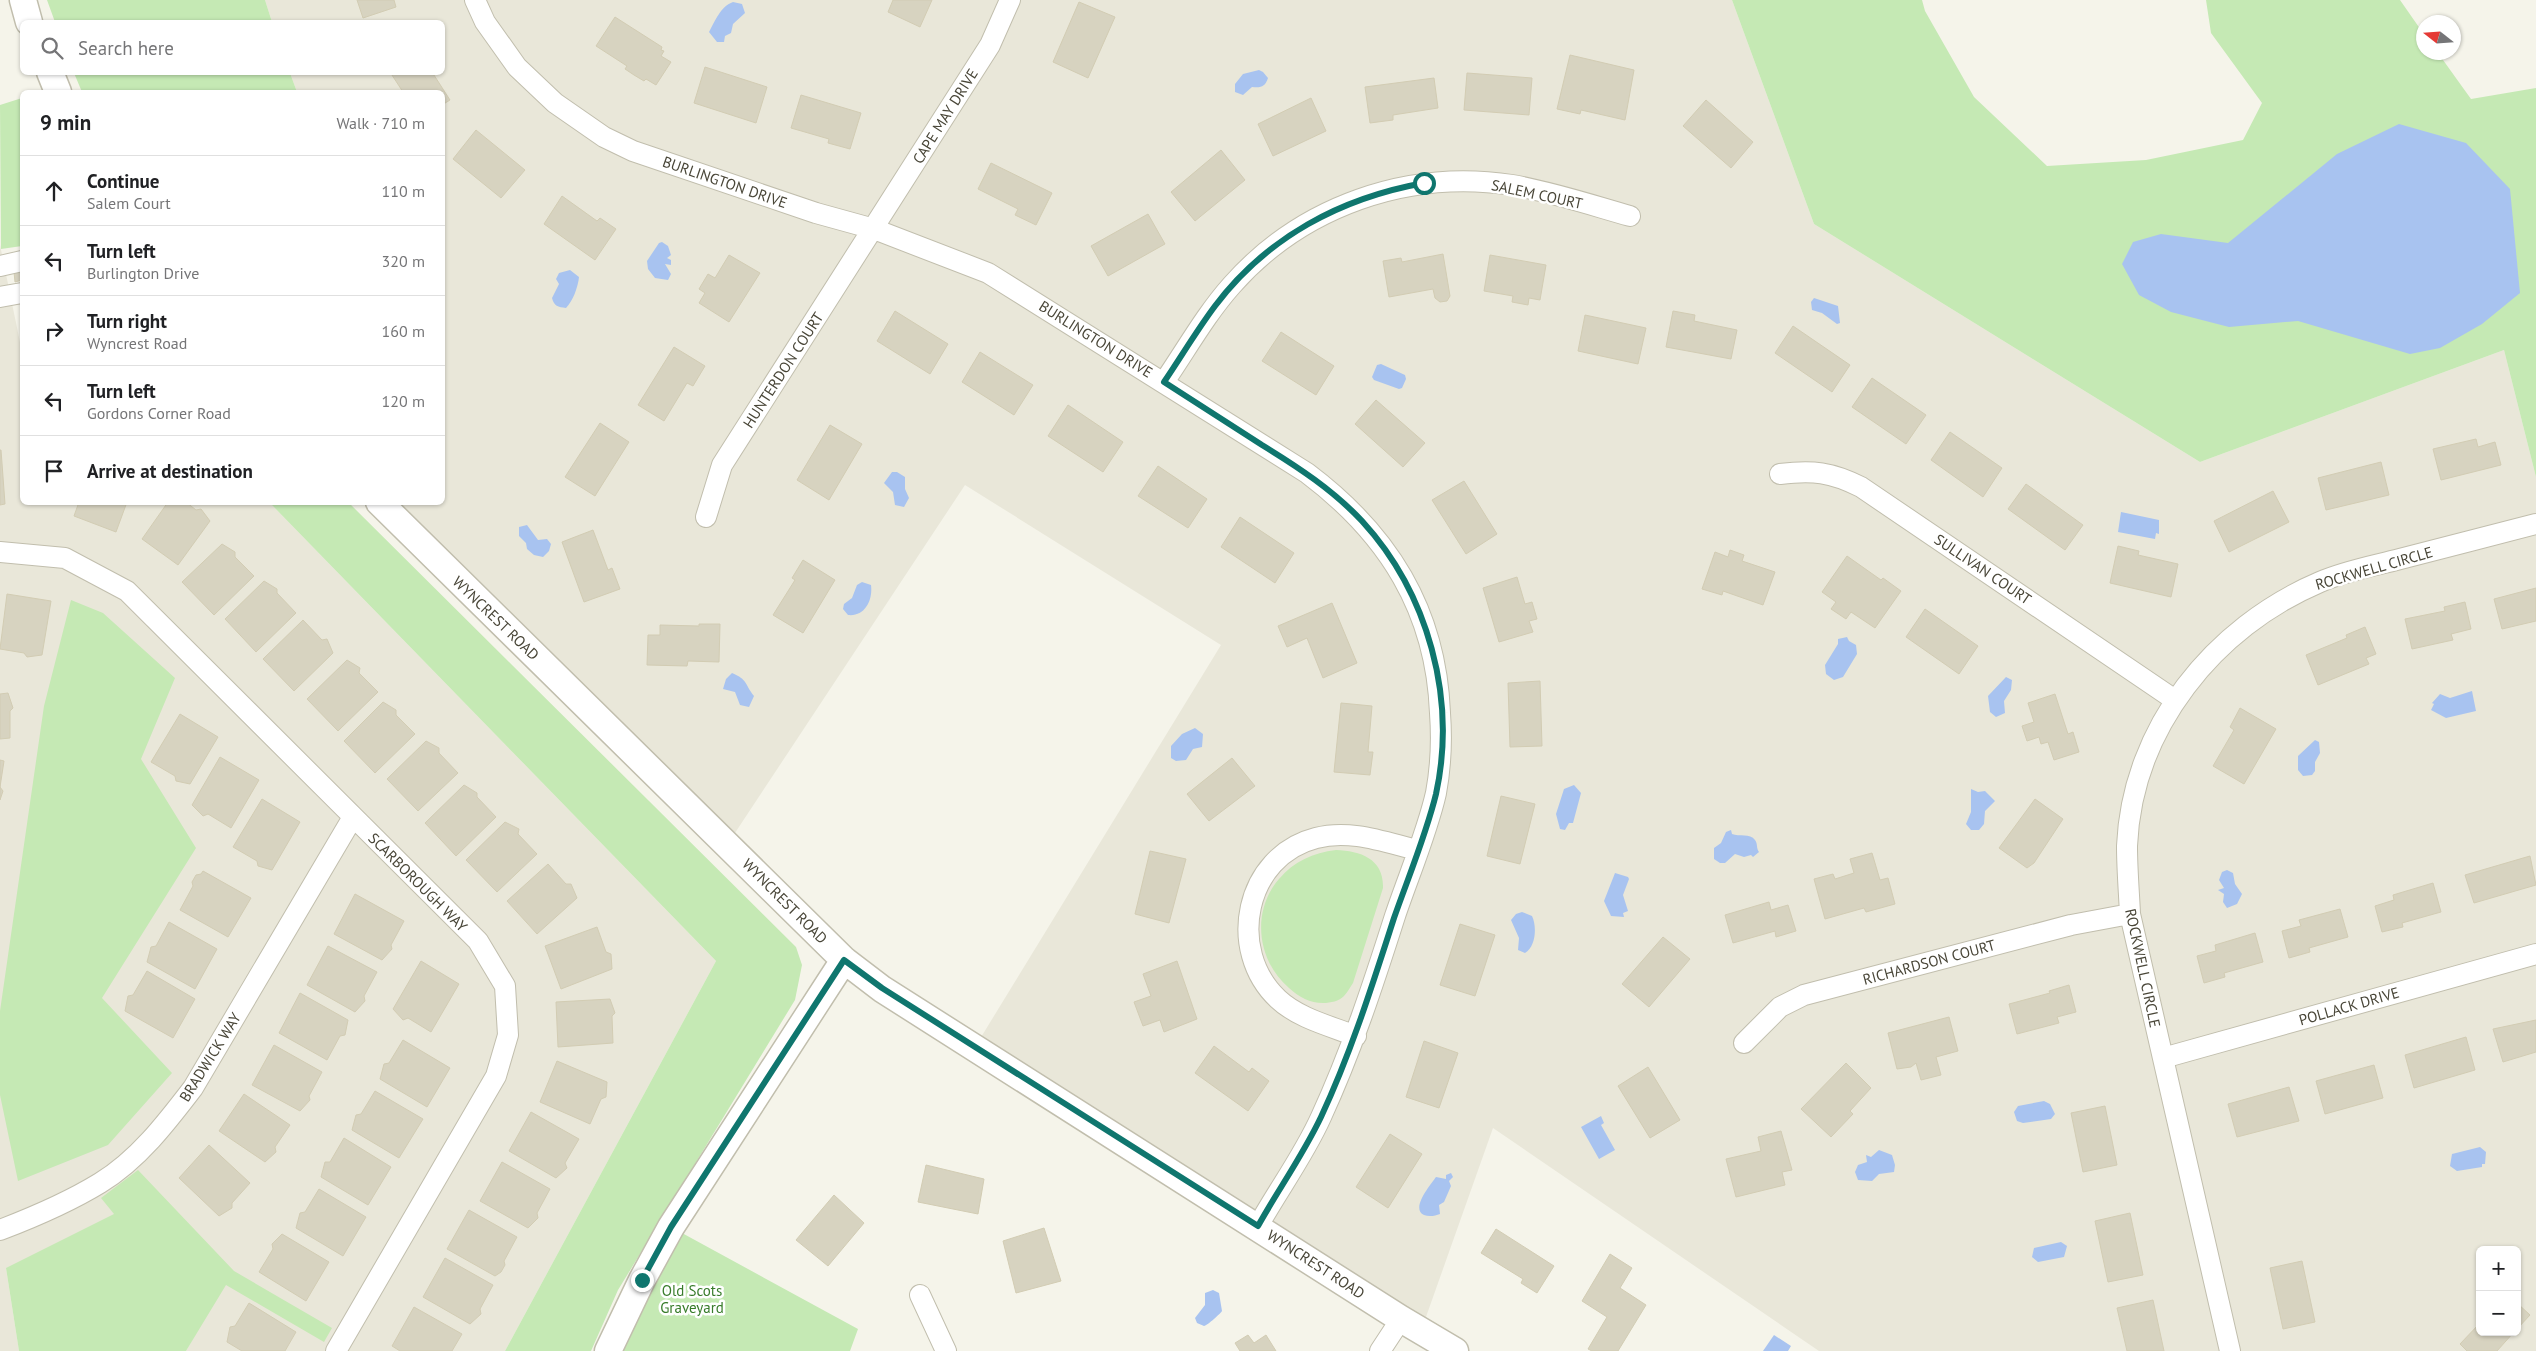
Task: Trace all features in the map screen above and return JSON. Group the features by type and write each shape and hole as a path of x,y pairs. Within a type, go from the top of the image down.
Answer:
{"street":[{"path":"22,0 28,20"},
{"name":"BURLINGTON DRIVE","path":"475,0 490,30 517,67 549,99 588,128 633,151 816,213 874,229 988,273 1307,473 1362,521 1377,540 1412,594 1429,638 1437,670 1442,744 1436,794 1356,1036 1320,1120 1258,1226"},
{"name":"CAPE MAY DRIVE","path":"874,229 990,45 1010,0"},
{"path":"51,75 57,90"},
{"name":"SALEM COURT","path":"1164,382 1215,306 1256,261 1307,223 1334,209 1367,196 1424,183 1480,182 1548,193 1630,216"},
{"name":"HUNTERDON COURT","path":"706,517 722,465 874,229"},
{"path":"0,266 20,261"},
{"path":"0,297 20,293"},
{"name":"SULLIVAN COURT","path":"1780,474 1826,472 1861,487 2175,700"},
{"name":"WYNCREST ROAD","path":"382,505 844,960 882,988 1258,1226 1401,1319 1455,1351"},
{"name":"ROCKWELL CIRCLE","path":"2230,1351 2130,914 2127,845 2135,798 2158,729 2175,700 2223,642 2259,614 2280,601 2340,574 2536,524"},
{"name":"SCARBOROUGH WAY","path":"0,552 65,558 127,591 478,941 505,986 508,1035 496,1076 336,1351"},
{"name":"BRADWICK WAY","path":"0,1230 30,1218 101,1182 141,1149 169,1120 193,1088 353,816"},
{"path":"1356,1036 1292,1009 1278,999 1263,981 1254,964 1248,942 1248,916 1254,892 1259,882 1278,860 1299,845 1318,838 1342,834 1371,838 1417,850"},
{"name":"RICHARDSON COURT","path":"1744,1043 1780,1007 1804,995 2071,925 2130,914"},
{"name":"POLLACK DRIVE","path":"2162,1058 2536,954"},
{"path":"608,1351 642,1280 671,1227 844,960"},
{"path":"920,1296 946,1351"},
{"path":"1380,1351 1401,1319"}],"shaded area":[{"path":"265,0 1732,0 1814,224 2200,462 2504,350 2536,477 2536,1351 1819,1351 1493,1128 1421,1331 975,1047 1221,645 965,485 727,845 381,505 445,505 445,90 296,90 291,75 445,75 445,20 271,20"},
{"path":"0,245 20,342 20,505 272,505 716,961 505,1351 186,1351 204,1319 6,1268 19,1351 0,1351"}],"green space":[{"path":"47,0 265,0 271,20 54,20"},
{"path":"1732,0 1922,0 1925,11 1974,97 2047,166 2146,160 2243,140 2262,103 2211,33 2206,0 2400,0 2416,23 2416,60 2443,60 2471,99 2536,88 2536,477 2504,350 2200,462 1814,224"},
{"path":"75,75 291,75 296,90 81,90"},
{"path":"20,99 20,246 1,249 0,105"},
{"path":"272,505 351,505 796,947 802,965 795,1000 618,1290 591,1351 505,1351 716,961"},
{"path":"71,600 103,613 175,678 141,759 196,848 102,998 172,1073 108,1145 18,1181 0,1095 0,1011 44,706"},
{"path":"1336,850 1354,852 1369,858 1380,870 1383,888 1353,983 1340,999 1329,1003 1318,1003 1309,1001 1297,994 1278,977 1264,950 1261,920 1270,892 1291,867 1304,859"},
{"path":"138,1170 234,1271 332,1328 324,1342 226,1285 186,1351 19,1351 6,1268 114,1214 101,1198"},
{"name":"Old Scots Graveyard","path":"671,1227 858,1329 850,1351 608,1351"}],"water":[{"path":"733,2 742,4 745,13 733,24 731,33 725,36 724,42 717,42 709,32 722,10"},
{"path":"1259,70 1268,78 1264,85 1252,87 1243,95 1235,92 1235,84 1243,74"},
{"path":"2399,124 2466,143 2510,189 2520,293 2482,324 2440,348 2410,354 2298,321 2229,327 2171,312 2139,295 2122,264 2133,242 2161,234 2228,243 2337,154"},
{"path":"662,242 668,246 671,255 667,258 671,260 671,265 665,264 671,274 668,280 655,278 648,269 647,261 659,243"},
{"path":"570,270 579,277 578,285 573,298 566,308 557,306 552,298 559,284 556,279 559,273"},
{"path":"1814,298 1838,306 1840,323 1837,324 1822,313 1812,310 1811,302"},
{"path":"1381,364 1405,375 1406,379 1402,388 1399,389 1374,380 1372,377 1377,365"},
{"path":"892,472 897,472 905,477 905,489 909,498 904,507 895,505 893,492 884,483"},
{"path":"2121,512 2159,520 2159,534 2156,533 2155,539 2118,532"},
{"path":"527,525 538,540 547,539 551,544 549,551 543,557 534,555 527,549 526,543 519,536 519,527"},
{"path":"862,582 871,585 869,602 859,613 848,615 843,609 844,604 852,598 857,585"},
{"path":"1847,637 1849,641 1856,645 1857,654 1843,677 1834,680 1826,674 1825,665 1838,644 1838,639"},
{"path":"732,673 743,680 754,696 749,707 740,705 735,692 723,689 726,679"},
{"path":"2006,677 2012,680 2011,690 2004,701 2005,713 1996,717 1990,712 1988,696"},
{"path":"2472,691 2476,711 2446,718 2431,710 2434,704 2432,703 2440,694 2450,698"},
{"path":"1195,728 1203,734 1202,747 1193,749 1186,760 1176,761 1171,758 1171,746 1182,734"},
{"path":"2315,740 2319,742 2320,753 2315,762 2315,771 2312,775 2303,776 2298,770 2298,756"},
{"path":"1574,785 1581,793 1573,823 1569,823 1565,830 1560,829 1556,814 1564,789"},
{"path":"1971,789 1978,792 1985,791 1995,801 1985,811 1984,824 1979,830 1971,830 1966,824 1971,812"},
{"path":"1731,830 1732,834 1753,838 1759,852 1753,857 1751,855 1744,857 1735,854 1725,863 1720,863 1714,859 1714,848 1721,843 1726,832"},
{"path":"2227,870 2233,873 2235,884 2242,894 2237,904 2227,908 2223,902 2224,894 2218,890 2224,888 2219,880 2222,872"},
{"path":"1615,873 1629,879 1623,895 1628,911 1623,913 1624,917 1611,916 1604,901"},
{"path":"1522,912 1532,916 1535,925 1533,941 1529,950 1525,953 1518,950 1519,938 1511,920 1516,914"},
{"path":"2044,1101 2050,1104 2055,1114 2051,1119 2023,1123 2017,1121 2014,1112 2018,1106"},
{"path":"1601,1116 1604,1123 1601,1125 1615,1150 1599,1159 1581,1127"},
{"path":"2480,1147 2486,1152 2485,1164 2482,1164 2482,1167 2457,1171 2450,1166 2452,1154"},
{"path":"1879,1150 1892,1155 1895,1165 1894,1172 1879,1174 1872,1181 1858,1180 1855,1172 1858,1165 1867,1162 1866,1155 1871,1157"},
{"path":"1451,1173 1453,1177 1449,1181 1451,1186 1444,1202 1439,1205 1440,1214 1424,1215 1420,1212 1419,1208 1426,1191 1436,1177 1446,1179 1446,1175"},
{"path":"2061,1242 2067,1246 2064,1257 2038,1262 2032,1257 2034,1248"},
{"path":"1213,1290 1219,1293 1222,1311 1204,1326 1197,1323 1195,1318 1205,1305 1205,1293"},
{"path":"1774,1335 1791,1346 1788,1351 1763,1351"}],"building":[{"path":"357,0 394,0 396,7 363,18"},
{"path":"893,0 932,0 920,27 888,12"},
{"path":"1079,2 1115,17 1088,78 1053,62"},
{"path":"615,17 662,47 661,50 664,51 661,56 671,62 656,85 634,75 625,69 627,66 596,46"},
{"path":"1570,55 1634,70 1625,120 1581,110 1580,114 1557,109"},
{"path":"705,67 767,87 756,123 694,103"},
{"path":"1467,73 1532,78 1529,115 1464,110"},
{"path":"392,75 434,75 444,90 402,90"},
{"path":"1434,78 1438,108 1393,115 1393,120 1370,123 1365,87"},
{"path":"445,92 450,100 445,103"},
{"path":"801,95 861,113 850,149 828,143 829,139 791,128"},
{"path":"1311,98 1326,131 1273,156 1258,124"},
{"path":"1706,100 1753,142 1731,168 1683,126"},
{"path":"476,130 525,170 501,198 453,159"},
{"path":"1221,150 1245,180 1195,221 1171,192"},
{"path":"991,163 1052,193 1036,225 1015,215 1018,209 978,189"},
{"path":"562,196 597,221 600,218 616,229 595,260 544,224"},
{"path":"1148,214 1165,244 1108,276 1091,246"},
{"path":"1443,254 1450,296 1447,301 1440,302 1435,298 1433,289 1389,297 1383,261 1401,258 1402,262"},
{"path":"729,255 760,273 729,322 699,303 705,293 699,289 708,274 715,278"},
{"path":"1490,255 1546,265 1540,300 1529,298 1528,305 1512,302 1513,296 1484,291"},
{"path":"20,270 20,281 15,282 14,272"},
{"path":"895,311 948,344 930,374 877,341"},
{"path":"1673,311 1695,315 1694,321 1737,330 1731,359 1666,347"},
{"path":"1585,315 1646,328 1638,364 1578,351"},
{"path":"1793,326 1850,365 1832,392 1775,353"},
{"path":"1281,332 1334,366 1316,395 1262,361"},
{"path":"674,347 705,366 693,386 687,383 664,421 638,405"},
{"path":"980,352 1033,385 1014,415 962,382"},
{"path":"1872,378 1926,415 1906,444 1852,407"},
{"path":"1376,400 1425,443 1403,467 1355,424"},
{"path":"1068,405 1123,442 1103,472 1048,436"},
{"path":"600,423 629,442 595,496 565,477"},
{"path":"830,425 862,444 829,500 797,480"},
{"path":"1950,432 2002,468 1983,497 1931,460"},
{"path":"2476,439 2478,447 2495,442 2501,465 2441,480 2433,449"},
{"path":"0,450 5,504 0,505"},
{"path":"2381,462 2389,495 2326,510 2318,478"},
{"path":"1158,466 1207,499 1188,528 1138,496"},
{"path":"1464,481 1497,534 1466,554 1432,500"},
{"path":"2026,484 2083,525 2065,550 2008,509"},
{"path":"2273,491 2289,522 2229,552 2214,521"},
{"path":"78,505 126,505 116,532 74,516"},
{"path":"166,505 190,505 196,510 201,509 210,521 178,565 142,539"},
{"path":"1240,517 1294,553 1275,583 1221,547"},
{"path":"593,530 608,570 612,568 620,589 584,602 562,542"},
{"path":"222,544 235,552 235,557 254,576 214,615 182,582"},
{"path":"2118,546 2139,551 2138,555 2178,564 2171,597 2110,583"},
{"path":"1730,550 1744,555 1742,561 1775,572 1763,605 1723,591 1722,595 1702,589 1715,552 1728,557"},
{"path":"1847,556 1881,580 1883,578 1901,591 1875,628 1851,612 1846,619 1831,609 1836,602 1822,592"},
{"path":"803,560 835,580 803,633 773,615 795,580 792,578"},
{"path":"1517,577 1525,604 1532,602 1537,619 1529,621 1533,632 1499,642 1483,588"},
{"path":"264,581 277,589 277,593 296,613 256,652 225,619"},
{"path":"2536,588 2536,621 2502,629 2494,599"},
{"path":"7,594 51,601 42,655 27,657 24,653 0,649"},
{"path":"2465,602 2471,629 2451,634 2453,640 2412,649 2405,619 2445,611 2444,607"},
{"path":"1332,603 1357,663 1323,678 1307,638 1287,647 1278,626"},
{"path":"1925,609 1978,646 1959,674 1906,637"},
{"path":"303,620 322,640 327,639 333,653 294,691 263,659"},
{"path":"699,624 720,624 719,662 688,661 687,666 647,665 648,635 660,635 660,625 699,626"},
{"path":"2365,627 2376,654 2366,658 2369,664 2318,685 2306,655 2347,638 2346,635"},
{"path":"347,660 360,668 359,673 378,692 338,731 307,699"},
{"path":"1540,681 1542,746 1510,747 1508,683"},
{"path":"8,693 13,708 10,711 10,738 0,739 0,694"},
{"path":"2055,694 2068,734 2073,732 2079,752 2054,760 2048,742 2041,744 2039,737 2027,741 2022,726 2034,722 2028,703"},
{"path":"383,702 396,710 396,715 415,734 375,773 344,741"},
{"path":"1341,703 1372,706 1368,752 1373,752 1370,775 1334,772"},
{"path":"2240,708 2276,729 2244,784 2213,766 2234,730 2230,727"},
{"path":"180,714 218,737 190,784 176,781 175,776 151,762"},
{"path":"426,741 439,748 439,753 458,773 418,811 387,779"},
{"path":"220,757 259,780 231,828 208,814 203,816 192,805"},
{"path":"1232,758 1255,786 1209,821 1187,794"},
{"path":"0,760 4,761 0,787"},
{"path":"464,785 477,793 477,797 496,817 456,856 425,823"},
{"path":"0,787 3,791 0,800"},
{"path":"1501,796 1535,804 1520,864 1487,856"},
{"path":"262,799 300,822 272,870 258,866 257,861 233,847"},
{"path":"2035,799 2063,819 2034,863 2027,868 1999,848"},
{"path":"505,822 519,829 518,834 537,854 497,892 466,860"},
{"path":"1150,851 1186,859 1169,923 1135,914"},
{"path":"1872,853 1880,880 1888,878 1895,904 1866,912 1864,908 1825,919 1814,879 1833,874 1835,879 1854,873 1850,859"},
{"path":"2530,856 2536,885 2474,903 2465,875"},
{"path":"548,864 566,884 571,884 577,898 537,934 507,901"},
{"path":"203,871 251,898 228,937 180,910 193,886 192,882 196,875 201,874"},
{"path":"2433,883 2441,912 2402,923 2403,927 2382,932 2375,906 2394,900 2393,895"},
{"path":"355,894 404,921 391,945 392,949 382,960 334,934"},
{"path":"1769,902 1771,910 1788,905 1796,931 1776,937 1775,931 1733,943 1725,915"},
{"path":"2340,909 2348,937 2309,948 2310,952 2289,958 2282,931 2301,926 2299,920"},
{"path":"169,922 217,949 195,989 147,962 151,947 156,946"},
{"path":"1460,924 1495,935 1475,996 1440,985"},
{"path":"597,927 606,952 611,954 612,969 561,989 545,946"},
{"path":"2255,933 2263,962 2224,973 2225,977 2204,983 2197,956 2216,951 2215,945"},
{"path":"1663,937 1690,959 1649,1007 1622,984"},
{"path":"328,946 377,972 364,996 365,1001 355,1012 307,985"},
{"path":"421,961 459,984 431,1032 408,1018 403,1020 393,1009"},
{"path":"1177,961 1197,1019 1164,1032 1160,1020 1143,1026 1134,1002 1151,996 1143,974"},
{"path":"147,971 195,999 173,1038 125,1011 128,996 133,995"},
{"path":"2069,985 2076,1012 2057,1017 2059,1023 2017,1034 2009,1004 2050,993 2049,991"},
{"path":"300,993 348,1020 345,1035 340,1036 327,1060 279,1033"},
{"path":"610,999 615,1013 612,1016 613,1043 558,1047 556,1002"},
{"path":"1949,1017 1958,1051 1936,1057 1941,1075 1921,1080 1916,1063 1911,1067 1897,1069 1888,1033"},
{"path":"2536,1020 2536,1052 2503,1062 2493,1029"},
{"path":"2466,1037 2475,1070 2414,1088 2405,1055"},
{"path":"403,1040 450,1068 427,1107 380,1079 384,1064 389,1063"},
{"path":"1424,1041 1458,1053 1439,1108 1406,1097"},
{"path":"274,1045 322,1072 309,1096 310,1100 300,1111 252,1085"},
{"path":"1214,1046 1249,1072 1252,1068 1269,1081 1248,1111 1195,1073"},
{"path":"557,1061 607,1082 606,1097 601,1099 590,1124 540,1102"},
{"path":"1846,1063 1871,1088 1850,1111 1853,1114 1831,1137 1801,1109"},
{"path":"2374,1065 2383,1098 2325,1114 2316,1081"},
{"path":"1648,1067 1680,1120 1650,1138 1618,1086"},
{"path":"2289,1087 2299,1121 2237,1137 2228,1104"},
{"path":"375,1091 423,1119 399,1158 352,1130 356,1115 361,1114"},
{"path":"244,1094 290,1125 275,1147 276,1152 265,1162 219,1131"},
{"path":"2105,1106 2117,1165 2083,1172 2071,1113"},
{"path":"531,1112 579,1139 565,1163 567,1168 556,1178 509,1151"},
{"path":"1781,1131 1792,1170 1782,1172 1785,1185 1736,1197 1726,1159 1761,1151 1758,1137"},
{"path":"1390,1134 1422,1154 1388,1208 1356,1187"},
{"path":"344,1138 391,1167 368,1205 321,1177 325,1162 330,1162"},
{"path":"209,1145 250,1183 232,1203 232,1208 219,1216 179,1178"},
{"path":"502,1162 550,1189 537,1213 538,1218 528,1228 480,1201"},
{"path":"926,1165 984,1179 978,1214 918,1202"},
{"path":"319,1189 366,1217 343,1256 296,1228 300,1213 305,1212"},
{"path":"834,1195 864,1223 828,1266 796,1240"},
{"path":"469,1210 517,1237 504,1261 505,1265 501,1272 495,1276 447,1249"},
{"path":"2130,1213 2143,1275 2108,1282 2095,1221"},
{"path":"1044,1228 1061,1281 1016,1293 1003,1241"},
{"path":"1496,1229 1554,1266 1537,1293 1521,1283 1523,1279 1481,1253"},
{"path":"282,1234 329,1262 306,1301 259,1272 273,1249 272,1244"},
{"path":"1610,1254 1632,1268 1620,1288 1646,1305 1618,1351 1592,1351 1588,1349 1607,1317 1582,1301"},
{"path":"445,1258 493,1285 480,1309 481,1314 470,1324 423,1297"},
{"path":"2302,1261 2315,1322 2283,1329 2270,1268"},
{"path":"2153,1300 2164,1351 2127,1351 2117,1308"},
{"path":"249,1303 296,1332 285,1351 242,1351 227,1342 230,1327 235,1326"},
{"path":"414,1307 462,1334 452,1351 400,1351 392,1346"},
{"path":"2521,1307 2530,1315 2521,1325"},
{"path":"2476,1327 2476,1336 2510,1336 2497,1351 2467,1351 2460,1344"},
{"path":"1248,1335 1254,1343 1266,1335 1276,1351 1240,1351 1235,1343"}],"route":[{"path":"642,1280 671,1227 822,990 844,960 882,988 1258,1226 1320,1120 1356,1036 1431,812 1441,765 1439,681 1429,638 1412,594 1386,552 1362,521 1307,473 1164,382 1215,306 1232,285 1256,261 1281,241 1307,223 1334,209 1367,196 1424,183"}]}
